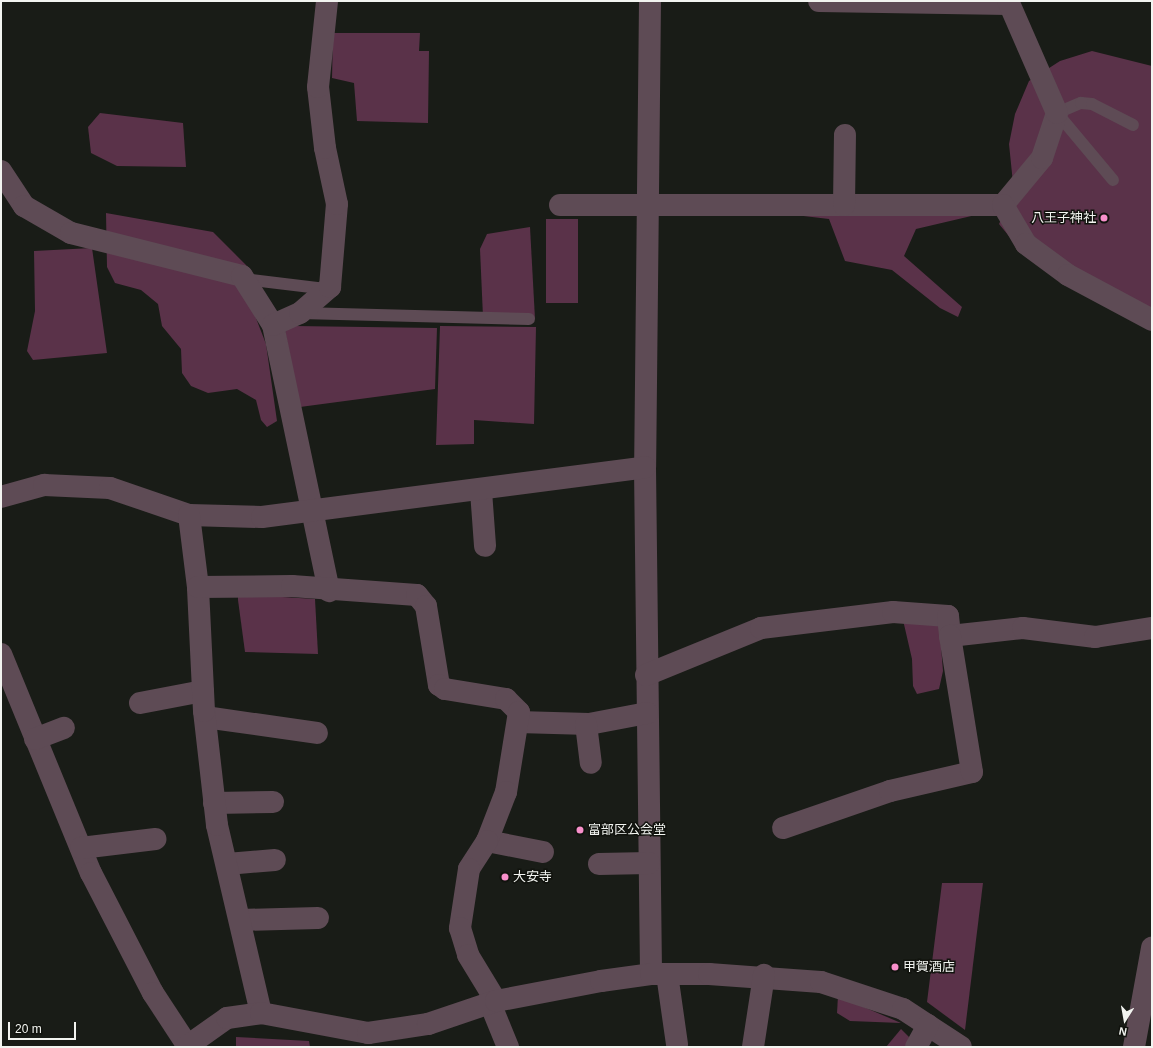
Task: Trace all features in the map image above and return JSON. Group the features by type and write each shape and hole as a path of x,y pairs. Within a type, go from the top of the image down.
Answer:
{"street":[{"path":"273,325 300,312 327,289 331,279 337,204 325,148 318,87 327,1"},
{"path":"650,1 645,467 649,863 659,974 677,1044"},
{"path":"819,1 1008,3 1057,113 1042,158 1003,205"},
{"path":"844,205 845,135"},
{"path":"1,171 24,206 71,233 244,279 273,325 314,511 328,591"},
{"path":"560,206 1003,205"},
{"path":"1003,205 1026,244 1068,275 1152,320"},
{"path":"1,497 44,485 110,488 189,515 262,517 481,491 645,467"},
{"path":"481,491 485,546"},
{"path":"189,515 198,587 203,692 214,803 261,1013"},
{"path":"198,587 292,586 328,591 417,595 426,606 440,684 445,689 506,699 519,712 506,792 487,841 468,869 460,928 468,955 493,1002 508,1047"},
{"path":"646,675 761,628 815,620 893,612 948,616 972,772 890,791 782,828"},
{"path":"950,636 1023,628 1095,637 1152,628"},
{"path":"1,654 34,739 81,848 153,993 186,1046 226,1018 261,1013 368,1033 428,1024 493,1002 659,974 764,975 821,982 903,1009 961,1047"},
{"path":"140,703 203,692"},
{"path":"518,722 586,724 647,713"},
{"path":"205,718 317,733"},
{"path":"586,724 591,763"},
{"path":"34,739 64,728"},
{"path":"214,803 273,802"},
{"path":"81,848 155,840"},
{"path":"487,841 543,852"},
{"path":"227,864 275,860"},
{"path":"599,864 649,863"},
{"path":"240,920 318,918"},
{"path":"1134,1047 1152,948"},
{"path":"754,1047 764,975"},
{"path":"916,1047 928,1025"}],"lane":[{"path":"1114,180 1057,113 1081,103 1092,104 1134,125"},
{"path":"244,279 327,289"},
{"path":"300,312 529,319"}],"shaded area":[{"path":"333,33 420,33 419,51 429,51 428,123 357,121 354,83 332,78"},
{"path":"1092,51 1152,66 1152,322 1027,258 999,224 1014,193 1009,144 1015,114 1029,81 1060,61"},
{"path":"100,113 183,123 186,167 117,166 91,153 88,127"},
{"path":"997,210 916,229 904,256 962,307 958,317 940,308 892,270 845,261 829,219 795,215"},
{"path":"106,213 213,232 250,269 247,295 266,344 277,421 267,427 261,420 256,400 237,389 208,393 191,386 182,373 181,349 162,326 158,304 141,290 115,283 107,267"},
{"path":"546,219 578,219 578,303 546,303"},
{"path":"530,227 535,319 483,317 480,249 487,234"},
{"path":"92,248 107,353 33,360 27,351 35,311 34,251"},
{"path":"294,326 437,328 435,389 300,407 285,331"},
{"path":"440,326 536,327 534,424 474,420 474,444 436,445"},
{"path":"251,595 315,599 318,654 245,652 238,596"},
{"path":"903,620 939,621 943,671 939,689 917,694 913,686 912,659"},
{"path":"942,883 983,883 965,1030 927,1002"},
{"path":"838,996 901,1023 850,1021 837,1013"},
{"path":"901,1029 909,1037 908,1047 886,1047"},
{"path":"236,1037 309,1041 310,1047 236,1047"}],"place":[{"name":"八王子神社","path":"1104,218"},
{"name":"富部区公会堂","path":"580,830"},
{"name":"大安寺","path":"505,877"},
{"name":"甲賀酒店","path":"895,967"}]}
